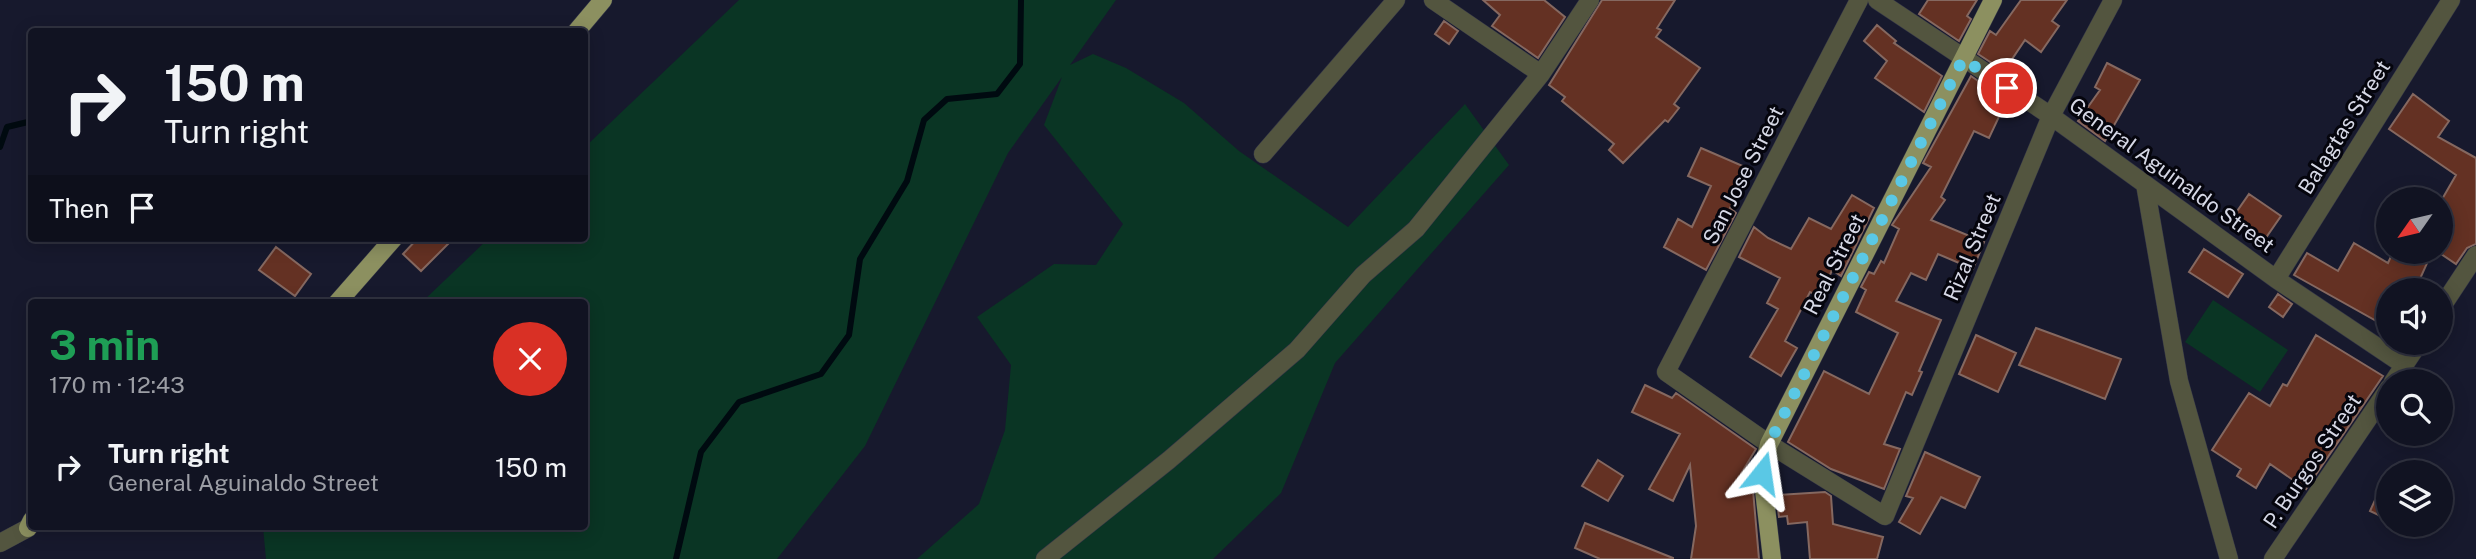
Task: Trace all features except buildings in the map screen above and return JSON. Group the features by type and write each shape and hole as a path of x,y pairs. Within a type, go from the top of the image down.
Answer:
{"main road":[{"path":"579,28 603,0"},
{"name":"Real Street","path":"1772,559 1762,473 1769,444 1993,0"},
{"path":"341,299 390,242"}],"street":[{"path":"1263,154 1396,0"},
{"path":"1433,0 1541,74"},
{"path":"1045,559 1161,466 1297,350 1363,275 1416,229 1541,74 1590,0"},
{"name":"San Jose Street","path":"1769,444 1666,372 1860,0"},
{"name":"General Aguinaldo Street","path":"1877,0 2051,116 2276,279 2404,365"},
{"name":"Rizal Street","path":"1769,444 1885,516 2051,116 2113,0"},
{"name":"Balagtas Street","path":"2276,279 2451,0"},
{"path":"2145,184 2179,381 2228,559"},
{"path":"2453,290 2476,255"},
{"path":"2401,369 2411,355"},
{"name":"P. Burgos Street","path":"2273,559 2376,407"},
{"path":"0,543 28,525"}],"green space":[{"path":"739,0 1116,0 1070,65 1093,54 1126,68 1184,103 1239,151 1348,227 1465,104 1509,165 1335,363 1281,493 1213,559 917,559 979,504 1005,430 1011,365 977,317 1054,264 1096,265 1123,224 1044,125 1062,77 1008,153 865,446 777,559 266,559 263,530 588,530 588,299 425,299 485,242 588,242 588,144"},
{"path":"2213,300 2288,350 2260,392 2185,342"}],"waterway":[{"path":"676,559 701,452 739,402 821,374 849,335 860,259 907,181 924,120 947,99 997,94 1020,64 1021,0"},
{"path":"0,147 7,127 28,122"}],"route":[{"path":"1762,473 1769,444 1963,59 2007,88"}]}
